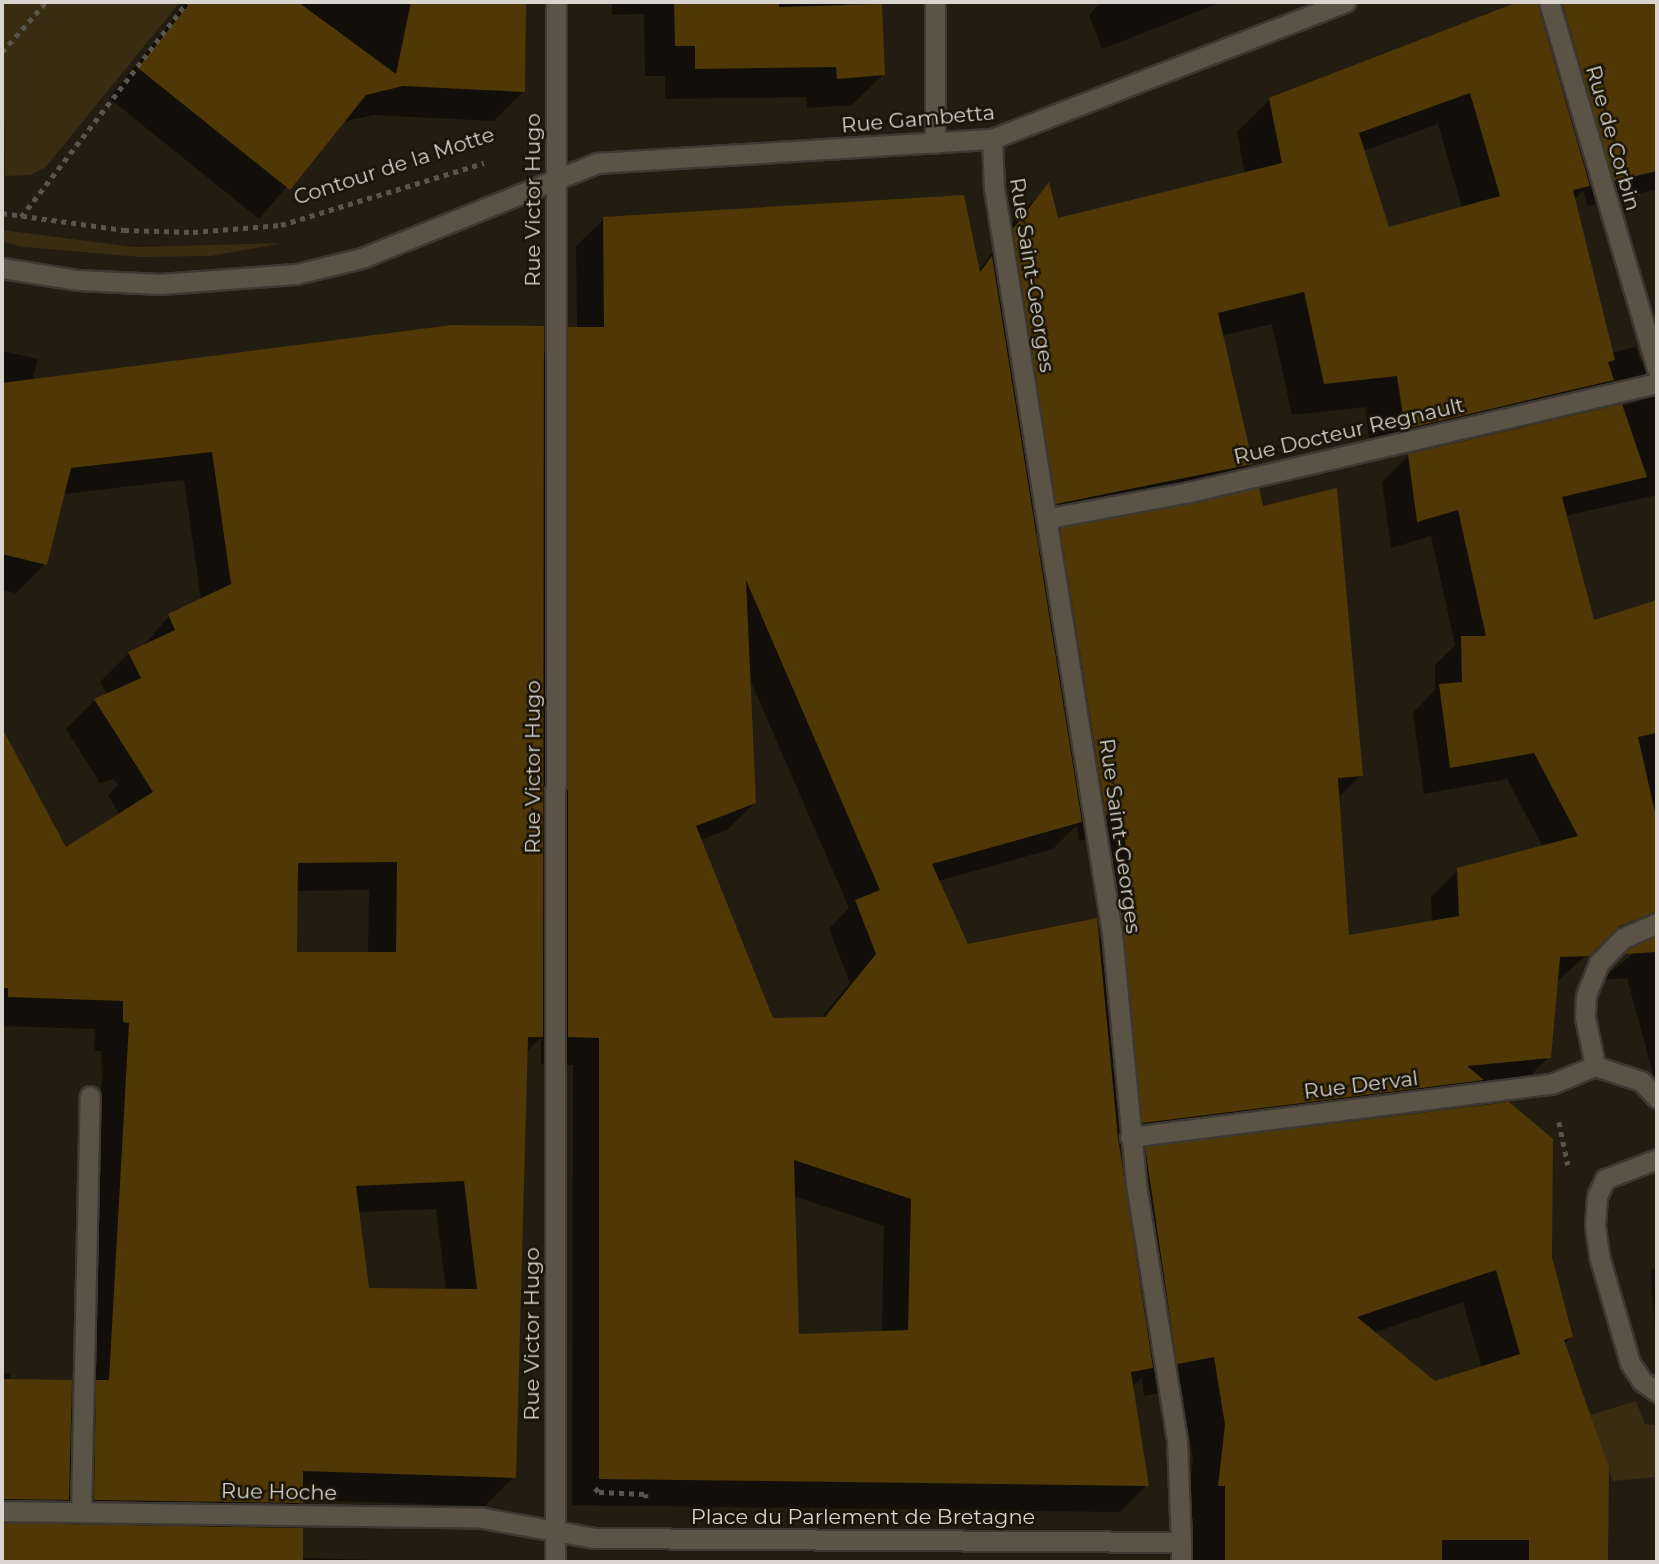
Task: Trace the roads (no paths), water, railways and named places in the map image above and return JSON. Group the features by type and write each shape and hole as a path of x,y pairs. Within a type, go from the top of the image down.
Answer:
{"street":[{"name":"Rue Victor Hugo","path":"555,1531 556,2"},
{"path":"935,2 935,144"},
{"name":"Rue Gambetta","path":"556,177 617,160 992,139 1345,2"},
{"name":"Rue de Corbin","path":"1549,2 1657,368"},
{"name":"Rue Saint-Georges","path":"992,139 994,188 1049,518 1112,933 1130,1137 1177,1438 1181,1542"},
{"path":"2,268 78,280 160,285 296,274 362,258 556,177"},
{"name":"Rue Docteur Regnault","path":"1049,518 1188,492 1657,383"},
{"path":"1657,923 1637,930 1611,949 1591,982 1585,1017 1595,1066 1641,1081 1657,1098"},
{"name":"Rue Derval","path":"1130,1137 1551,1084 1595,1066"},
{"path":"81,1512 90,1096"},
{"path":"1657,1159 1605,1180 1597,1196 1595,1226 1599,1256 1630,1363 1642,1381 1657,1392"},
{"name":"Rue Hoche","path":"2,1511 483,1518 555,1531"},
{"path":"555,1531 555,1562"},
{"name":"Place du Parlement de Bretagne","path":"555,1531 646,1538 1181,1542"},
{"path":"1181,1542 1181,1562"}]}
